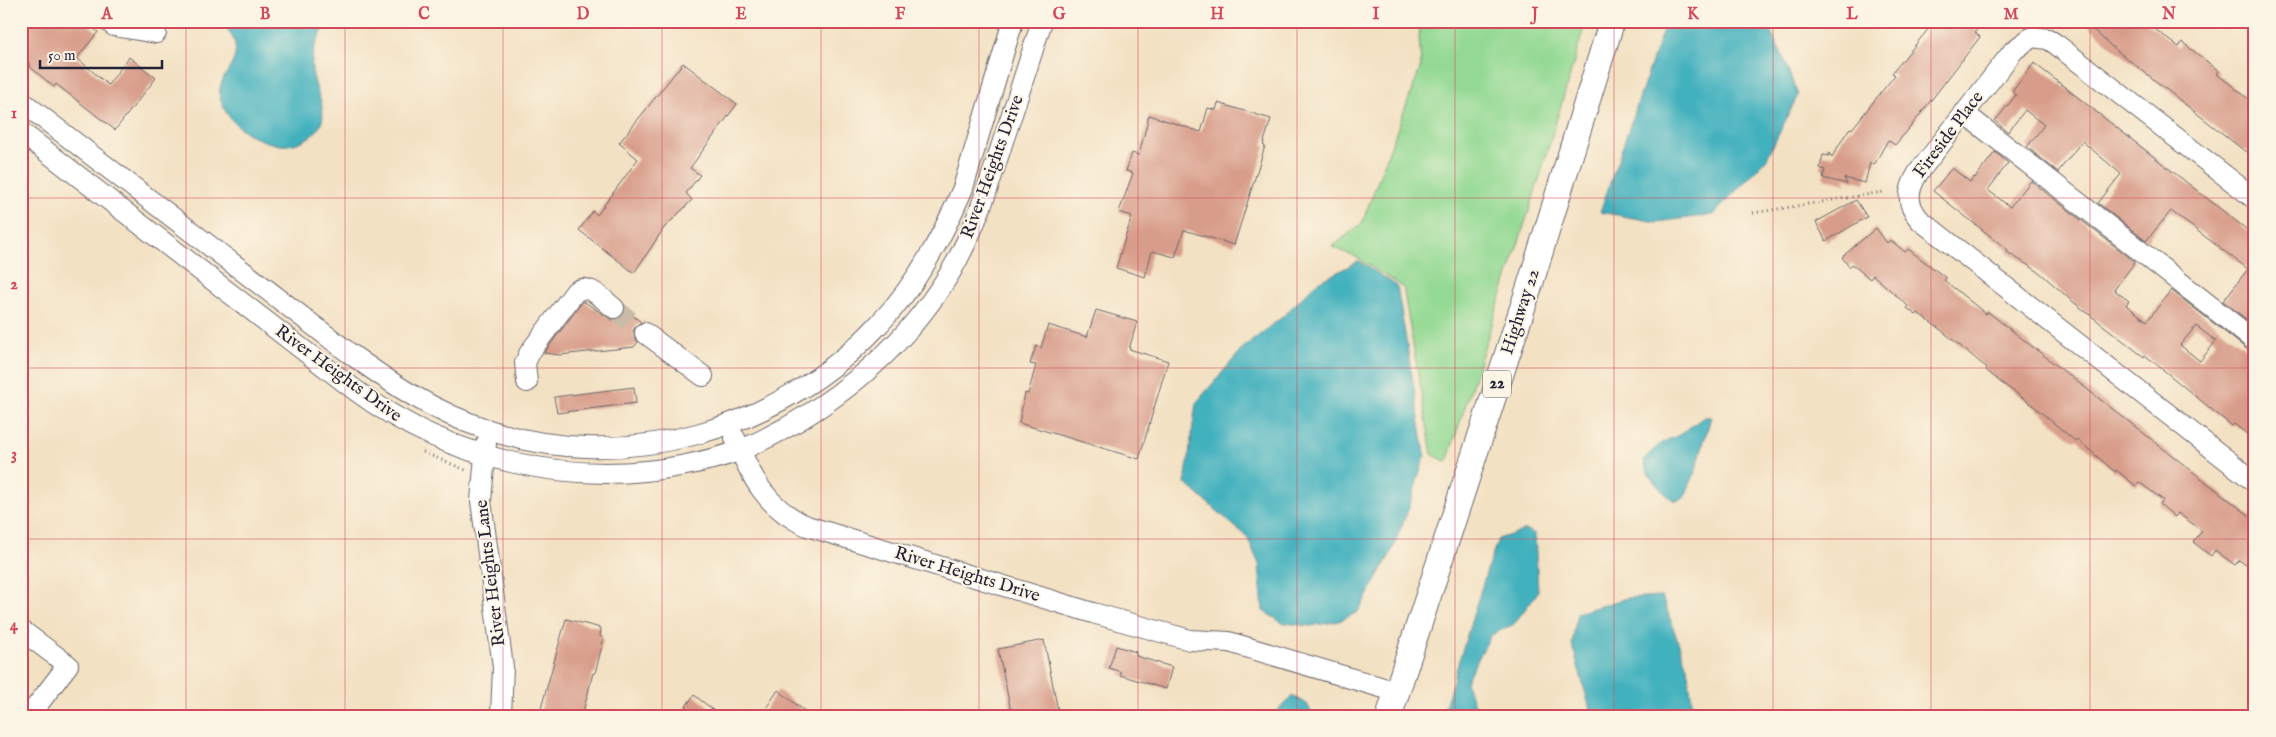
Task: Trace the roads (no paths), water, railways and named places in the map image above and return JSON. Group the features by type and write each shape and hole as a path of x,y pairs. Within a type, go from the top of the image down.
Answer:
{"main road":[{"name":"Highway 22","path":"1389,716 1555,205 1612,21"}],"street":[{"path":"108,21 114,26 156,33"},
{"name":"River Heights Drive","path":"21,101 394,386 443,413 488,430 553,445 597,448 669,441 729,424 797,392 852,351 895,306 911,286 937,245 963,188 1013,21"},
{"name":"River Heights Drive","path":"21,132 373,404 432,437 484,456 541,468 609,473 666,469 740,450 816,410 863,375 922,312 961,254 984,202 1042,21"},
{"name":"Fireside Place","path":"2255,199 2048,39 2032,37 2020,45 1964,113 1913,181 1909,199 1914,214 2255,482"},
{"path":"1964,113 2255,341"},
{"path":"937,245 961,254"},
{"path":"527,382 525,363 530,352 575,292 580,288 586,288 614,308"},
{"path":"645,333 703,376"},
{"name":"River Heights Drive","path":"729,424 758,487 770,502 789,518 807,526 1181,638 1207,642 1229,642 1397,692"},
{"name":"River Heights Lane","path":"488,430 481,501 503,667 501,716"},
{"path":"21,630 68,665 29,716"}],"water":[{"path":"223,21 329,21 316,44 312,59 314,81 323,112 322,121 317,130 308,138 288,145 279,145 254,137 241,129 230,118 221,101 220,91 221,83 233,62 235,45"},
{"path":"1666,21 1765,21 1782,55 1798,95 1766,160 1713,215 1656,222 1600,212"},
{"path":"1359,261 1397,286 1425,454 1410,505 1391,553 1358,612 1339,621 1311,626 1283,623 1263,611 1259,564 1247,537 1185,483 1196,403 1244,347 1281,318 1318,282"},
{"path":"1704,417 1711,417 1695,473 1684,498 1675,501 1655,483 1647,471 1644,459 1661,443 1679,435"},
{"path":"1526,530 1535,534 1538,592 1514,624 1491,635 1466,681 1474,705 1488,716 1442,716 1498,539"},
{"path":"1662,596 1687,667 1694,716 1589,716 1591,713 1572,644 1577,613 1627,598"},
{"path":"1292,696 1307,704 1313,716 1272,716"}],"tunnel":[{"path":"614,308 645,333"}]}
